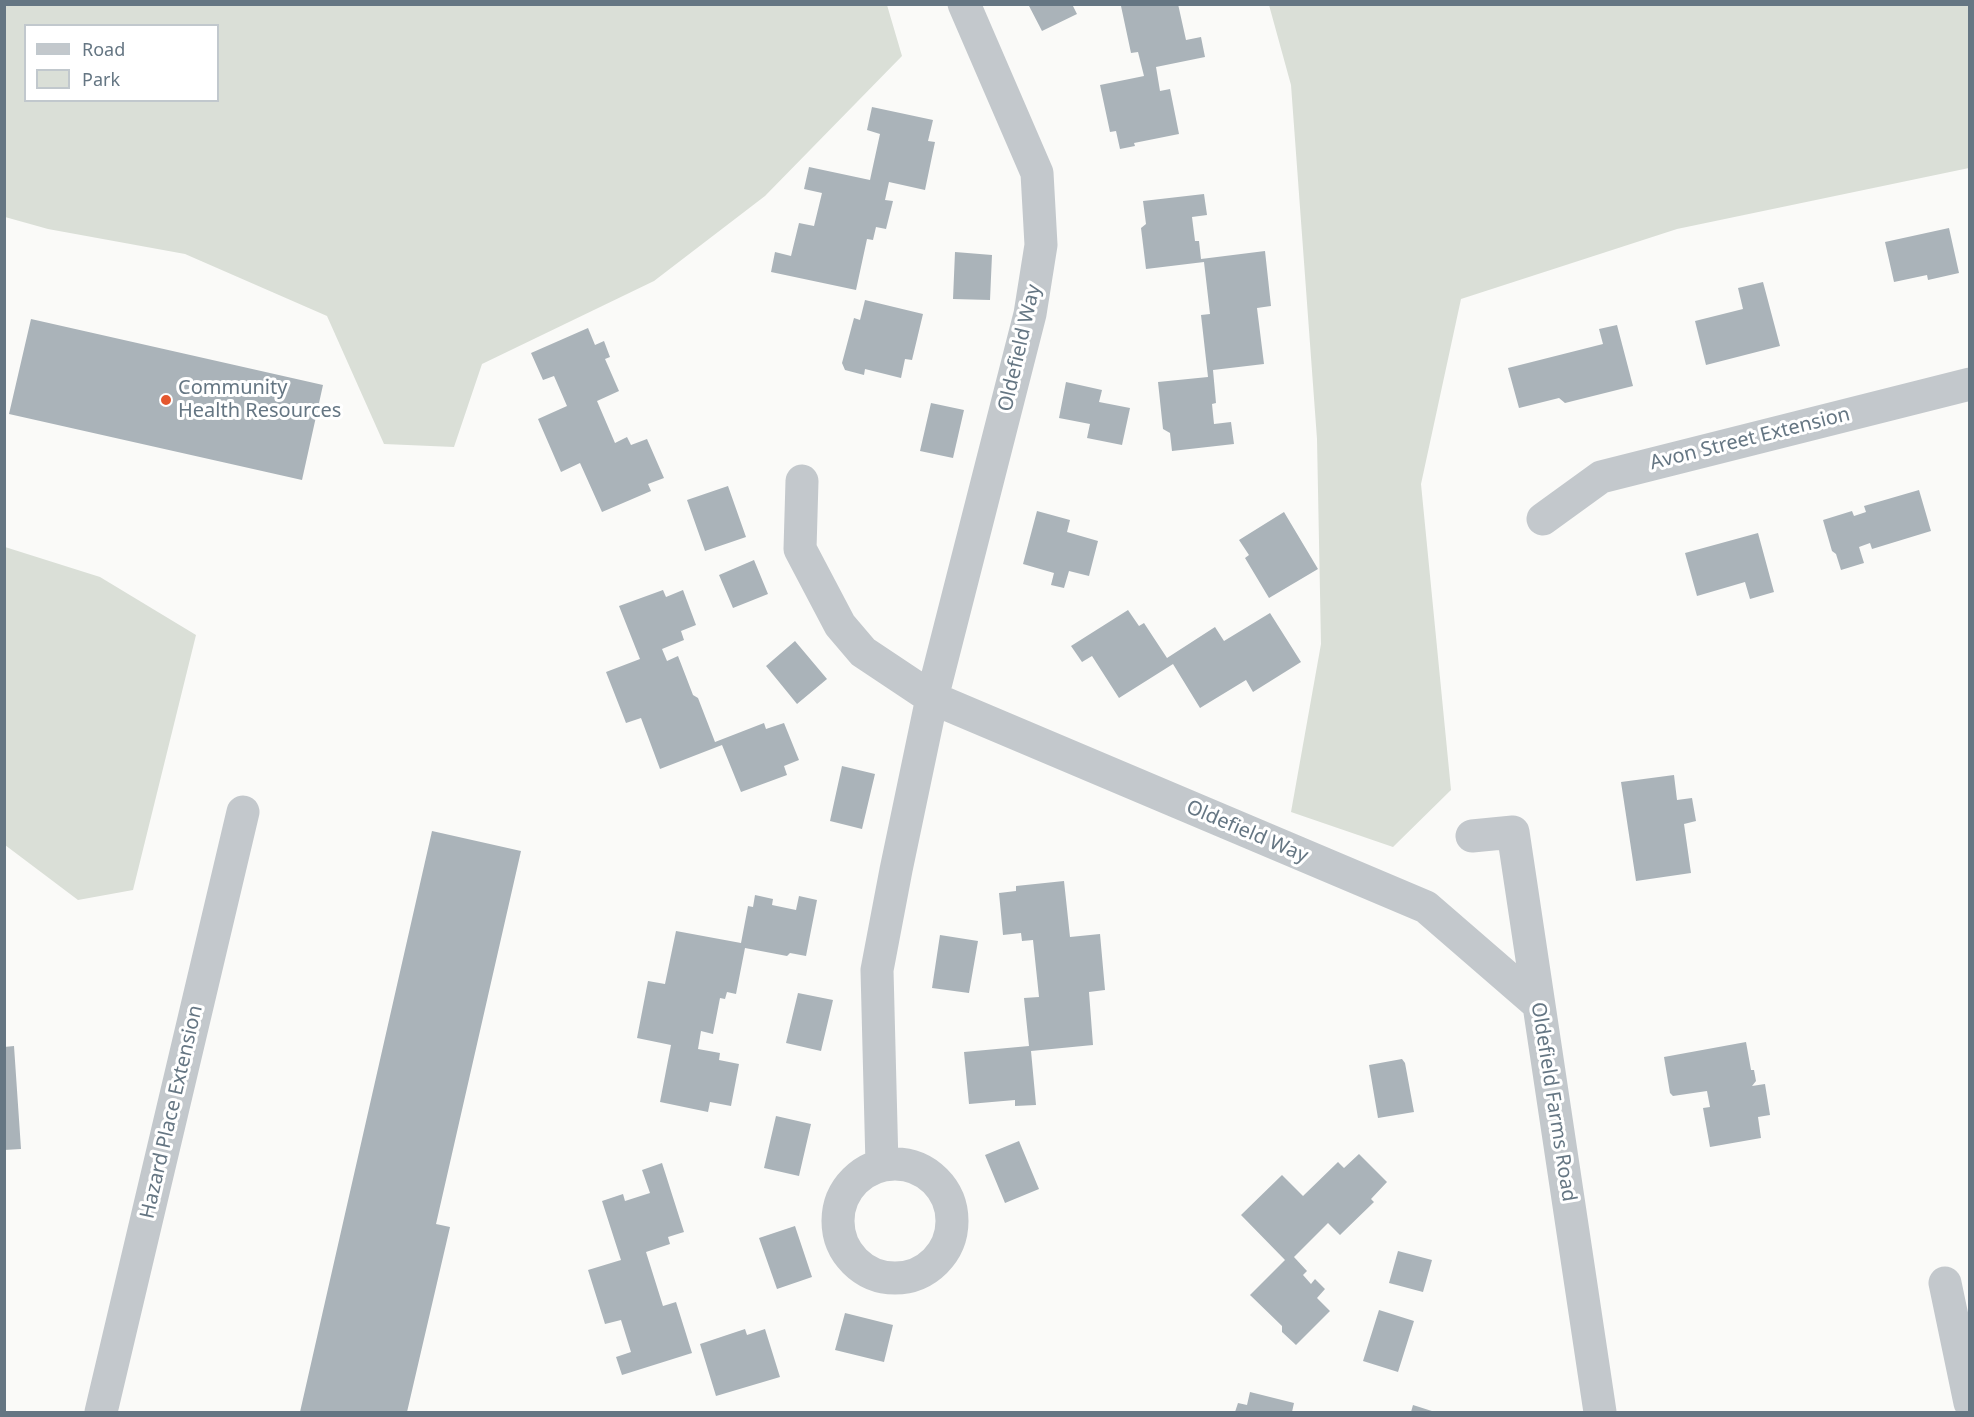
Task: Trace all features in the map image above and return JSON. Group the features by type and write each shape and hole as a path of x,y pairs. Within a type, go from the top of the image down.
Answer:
{"street":[{"name":"Oldefield Way","path":"882,1165 877,970 932,698 1030,314 1041,245 1037,173 964,4"},
{"name":"Avon Street Extension","path":"1543,519 1601,477 1970,384"},
{"name":"Oldefield Way","path":"802,480 800,549 840,625 863,652 932,698 1425,907 1538,1004"},
{"name":"Hazard Place Extension","path":"101,1413 243,812"},
{"name":"Oldefield Farms Road","path":"1472,836 1513,832 1600,1413"},
{"path":"1945,1282 1970,1403"}],"green space":[{"path":"4,5 887,5 902,56 765,196 654,281 482,364 454,447 384,444 327,316 185,254 48,229 5,217"},
{"path":"1269,5 1969,5 1969,168 1677,229 1461,299 1421,484 1451,790 1393,847 1291,812 1321,644 1317,439 1291,85"},
{"path":"5,547 100,577 196,635 133,890 78,900 5,845"}],"building":[{"path":"1028,4 1072,4 1077,14 1042,31"},
{"path":"1178,4 1186,40 1201,37 1205,57 1156,67 1160,91 1170,89 1179,134 1134,143 1135,146 1120,149 1116,131 1110,132 1100,85 1144,76 1138,52 1131,53 1121,6"},
{"path":"872,107 933,120 928,141 935,142 925,190 889,182 885,200 893,201 886,229 876,227 873,240 867,239 856,290 771,272 775,252 791,256 799,223 814,226 822,193 804,189 809,167 870,180 880,134 867,130"},
{"path":"1204,194 1207,215 1192,217 1195,241 1199,241 1201,259 1265,251 1271,306 1257,308 1264,364 1213,370 1216,403 1212,404 1214,424 1231,422 1234,444 1172,451 1170,433 1163,429 1158,382 1208,377 1201,315 1210,314 1204,262 1146,269 1141,228 1146,224 1143,201"},
{"path":"1949,228 1959,273 1928,280 1927,275 1894,282 1885,242"},
{"path":"955,252 992,255 990,300 953,299"},
{"path":"1763,282 1780,346 1706,365 1695,321 1743,309 1738,288"},
{"path":"865,300 923,314 912,360 905,359 901,378 865,369 864,375 845,370 842,363 854,318 860,320"},
{"name":"Community Health Resources","path":"31,319 323,385 302,480 9,414"},
{"path":"1617,325 1633,386 1565,403 1559,398 1519,408 1508,368 1603,344 1599,329"},
{"path":"588,328 595,345 604,341 610,357 605,359 619,391 597,401 615,443 627,437 631,445 647,439 664,478 648,484 651,491 602,512 580,463 561,472 538,419 567,406 554,376 543,380 531,353"},
{"path":"1066,382 1102,390 1099,402 1130,408 1122,445 1087,438 1090,424 1059,418"},
{"path":"931,403 964,410 953,458 920,451"},
{"path":"728,486 746,537 705,551 687,500"},
{"path":"1919,490 1931,531 1872,549 1870,543 1859,547 1864,563 1841,570 1836,554 1832,551 1823,520 1852,511 1854,516 1866,512 1864,506"},
{"path":"1037,511 1070,520 1067,532 1098,541 1089,576 1069,571 1064,588 1051,585 1054,573 1023,564"},
{"path":"1284,512 1318,569 1269,598 1245,558 1249,555 1239,540"},
{"path":"1758,533 1774,592 1750,599 1745,582 1697,596 1685,553"},
{"path":"754,560 768,594 733,608 719,575"},
{"path":"663,590 666,597 683,590 696,625 681,631 684,640 662,649 667,661 678,656 715,742 764,723 766,729 784,723 799,760 784,766 787,775 741,792 722,745 660,769 641,718 626,723 606,672 640,659 619,606"},
{"path":"1128,610 1139,626 1144,623 1167,658 1215,627 1224,641 1270,613 1301,662 1253,692 1246,680 1200,708 1173,664 1119,698 1092,656 1082,662 1071,646"},
{"path":"795,641 827,679 797,704 766,666"},
{"path":"842,766 875,774 862,829 830,821"},
{"path":"1674,775 1677,800 1692,798 1696,821 1684,824 1691,873 1636,881 1621,782"},
{"path":"432,831 521,851 436,1224 450,1227 407,1412 300,1412"},
{"path":"1064,881 1070,937 1100,934 1105,990 1089,992 1093,1045 1031,1051 1036,1105 1015,1106 1015,1100 969,1104 964,1052 1029,1046 1024,998 1039,997 1033,940 1022,941 1021,933 1003,935 999,893 1016,891 1016,886"},
{"path":"755,895 773,899 772,905 796,910 799,896 817,900 806,956 790,953 787,956 745,948 736,994 727,992 725,999 720,998 713,1034 701,1031 698,1049 720,1053 719,1060 739,1064 731,1106 710,1102 708,1112 660,1102 671,1045 637,1038 648,981 665,984 676,931 741,943 748,906 753,907"},
{"path":"940,935 978,941 969,993 932,988"},
{"path":"798,993 833,1000 821,1051 786,1043"},
{"path":"1746,1042 1751,1070 1754,1070 1756,1081 1752,1086 1765,1084 1770,1115 1758,1117 1761,1138 1710,1147 1703,1108 1710,1107 1707,1091 1673,1096 1670,1093 1664,1057"},
{"path":"14,1046 21,1149 4,1150 4,1047"},
{"path":"1402,1059 1405,1063 1414,1112 1378,1118 1369,1065"},
{"path":"776,1116 811,1124 799,1176 764,1168"},
{"path":"1019,1141 1039,1189 1005,1203 985,1155"},
{"path":"1359,1154 1387,1182 1371,1199 1374,1202 1340,1235 1328,1223 1294,1257 1307,1271 1303,1275 1311,1284 1315,1279 1325,1289 1317,1298 1330,1311 1296,1345 1282,1332 1282,1326 1250,1295 1285,1260 1241,1215 1282,1175 1303,1196 1338,1162 1344,1168"},
{"path":"662,1163 684,1232 668,1237 670,1244 646,1252 663,1306 676,1302 692,1353 622,1375 616,1357 631,1352 621,1320 605,1324 588,1270 621,1260 602,1201 623,1194 625,1201 650,1193 642,1170"},
{"path":"795,1226 812,1277 777,1289 759,1238"},
{"path":"1398,1251 1432,1260 1423,1292 1389,1283"},
{"path":"1379,1310 1414,1321 1398,1372 1363,1361"},
{"path":"845,1313 893,1325 884,1362 835,1350"},
{"path":"745,1329 747,1335 765,1329 780,1377 716,1396 700,1344"},
{"path":"1250,1392 1294,1403 1292,1412 1235,1412 1238,1403 1247,1405"},
{"path":"1413,1405 1435,1412 1411,1412"}],"place":[{"name":"Community Health Resources","path":"166,400"}]}
